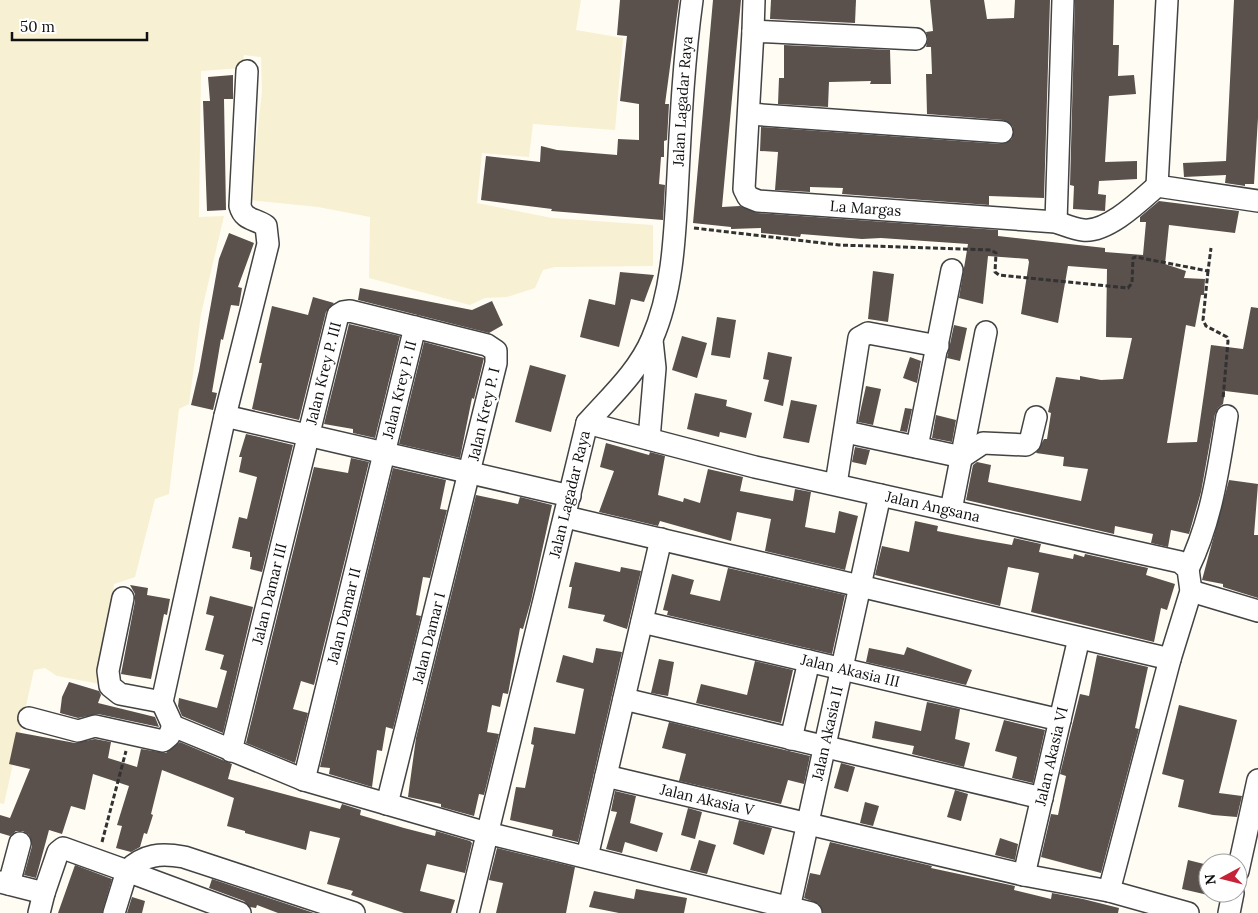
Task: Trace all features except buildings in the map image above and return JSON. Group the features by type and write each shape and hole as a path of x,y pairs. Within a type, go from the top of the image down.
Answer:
{"street":[{"name":"Jalan Lagadar Raya","path":"468,913 566,517 587,423 638,365 652,340 662,308 674,234 684,70 692,0"},
{"name":"La Margas","path":"754,0 744,189 748,197 758,201 1056,222"},
{"path":"1063,0 1056,222 1083,230 1094,230 1116,219 1158,186 1258,201"},
{"path":"1158,186 1167,0"},
{"path":"753,31 916,39"},
{"path":"247,71 240,206 244,216 266,226 268,237 225,416 162,702 173,726 304,780 487,833 789,910 811,913"},
{"path":"749,114 1002,132"},
{"path":"917,447 952,270"},
{"name":"Jalan Krey P. III","path":"308,437 338,315 350,311 415,327"},
{"name":"Jalan Krey P. II","path":"386,452 415,327"},
{"name":"Jalan Krey P. I","path":"415,327 487,344 496,351 496,363 471,472"},
{"path":"951,510 986,332"},
{"path":"836,484 846,432 859,338 863,334 868,333 938,346"},
{"path":"649,440 655,368 652,340"},
{"path":"225,416 308,437 386,452 570,496"},
{"path":"1109,891 1170,659 1191,591 1188,569 1202,540 1210,516 1227,416"},
{"path":"846,432 962,456 983,443 1026,445 1030,442 1036,417"},
{"name":"Jalan Angsana","path":"587,423 649,440 880,495 1180,562 1188,569"},
{"name":"Jalan Damar III","path":"232,751 308,437"},
{"name":"Jalan Damar II","path":"304,780 386,452"},
{"name":"Jalan Damar I","path":"387,804 471,472"},
{"name":"Jalan Akasia II","path":"789,910 880,495"},
{"path":"566,517 1170,659"},
{"path":"587,857 661,539"},
{"path":"1191,591 1258,611"},
{"path":"123,598 108,671 110,686 120,694 162,702"},
{"name":"Jalan Akasia III","path":"642,622 1060,720"},
{"name":"Jalan Akasia VI","path":"1024,875 1079,638"},
{"path":"792,739 809,661"},
{"path":"624,699 1042,798"},
{"path":"29,718 78,731 95,726 163,741 169,736 173,726"},
{"name":"Jalan Akasia V","path":"606,776 1024,875 1109,891 1188,913"},
{"path":"1242,853 1258,780"},
{"path":"20,844 5,883 42,903 58,852 63,848 127,871 208,908 240,913"},
{"path":"114,913 127,871 146,857 159,854 172,855 302,905 354,913"}],"path":[{"path":"1208,271 1202,320 1206,326 1227,337 1223,394 1227,403 1227,416"},
{"path":"97,860 130,734"}],"shaded area":[{"path":"0,0 581,0 576,30 623,38 615,130 533,124 529,157 482,153 477,203 552,218 653,225 653,266 555,267 543,270 535,288 507,297 485,298 470,305 369,278 370,217 318,207 250,200 262,91 261,57 244,55 241,68 201,71 199,217 224,216 201,314 189,404 179,409 169,494 155,499 135,577 114,584 100,684 57,676 45,668 34,670 4,804 0,803"}]}
